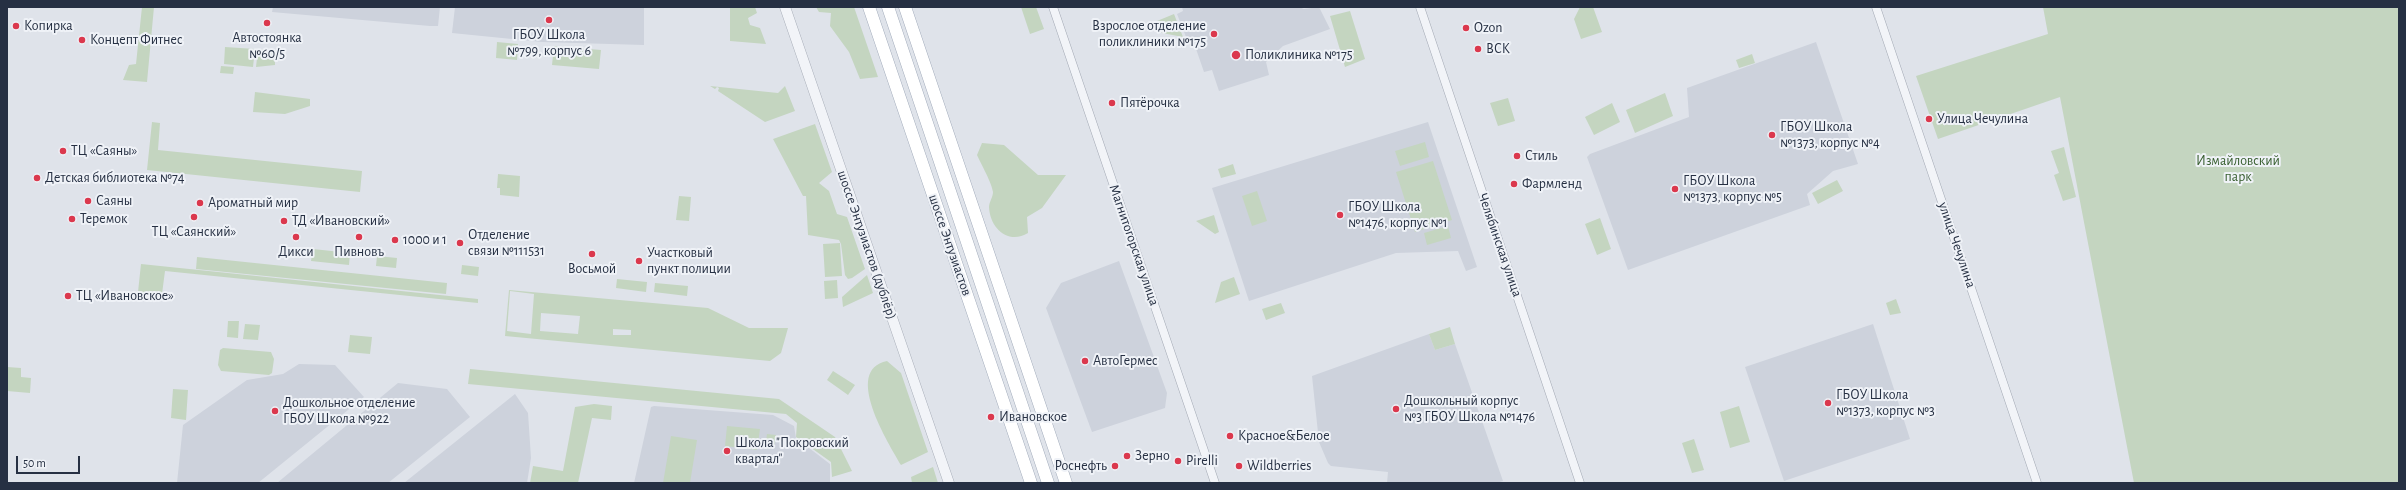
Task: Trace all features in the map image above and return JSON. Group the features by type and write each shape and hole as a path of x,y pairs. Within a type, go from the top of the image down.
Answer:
{"main road":[{"name":"шоссе Энтузиастов","path":"869,7 1031,483"},
{"name":"шоссе Энтузиастов","path":"888,7 1048,483"},
{"path":"905,7 1066,483"}],"street":[{"name":"шоссе Энтузиастов (дублёр)","path":"785,7 949,483"},
{"name":"Магнитогорская улица","path":"1053,7 1215,483"},
{"name":"Челябинская улица","path":"1420,7 1580,483"},
{"name":"улица Чечулина","path":"1876,7 2037,483"}],"shaded area":[{"path":"273,7 440,7 438,26 430,26 272,12"},
{"name":"ГБОУ Школа №799, корпус 6","path":"455,7 644,7 644,45 542,42 452,33"},
{"name":"Поликлиника №175","path":"1182,7 1299,7 1304,9 1319,7 1330,29 1283,46 1266,62 1269,75 1219,91 1212,70 1204,72 1195,46 1190,47 1177,14 1183,11"},
{"path":"1816,42 1858,164 1833,171 1807,194 1810,205 1628,270 1587,157 1590,154 1689,117 1687,88"},
{"name":"ГБОУ Школа №1476, корпус №1","path":"1428,122 1477,267 1466,271 1458,251 1396,253 1249,301 1212,188"},
{"path":"1119,261 1167,393 1165,408 1092,432 1046,308 1061,283"},
{"name":"ГБОУ Школа №1373, корпус №3","path":"1873,324 1910,439 1784,481 1745,367"},
{"name":"Дошкольный корпус №3 ГБОУ Школа №1476","path":"1429,334 1435,350 1455,344 1503,481 1496,483 1387,483 1388,472 1331,466 1328,463 1319,442 1312,376"},
{"name":"Дошкольное отделение ГБОУ Школа №922","path":"299,364 335,365 364,397 258,483 177,483 183,425 247,380 283,374"},
{"path":"398,383 447,389 470,417 388,483 277,483"},
{"path":"515,394 528,413 531,458 527,483 404,483"},
{"name":"Школа \"Покровский квартал\"","path":"651,407 773,415 794,426 796,438 830,464 830,483 634,483"}],"green space":[{"path":"142,7 154,7 147,82 123,80 129,65 136,64"},
{"path":"730,7 755,7 757,13 748,18 750,25 760,28 766,44 730,41"},
{"path":"816,7 854,7 878,77 860,79 849,52 830,26 831,13 819,12"},
{"path":"1021,7 1036,7 1044,29 1030,34"},
{"path":"1580,7 1593,7 1602,32 1581,39 1574,19"},
{"name":"Измайловский парк","path":"2043,7 2399,7 2399,483 2134,483 2060,97 1938,139 1916,76 2048,34"},
{"path":"1350,11 1365,59 1345,67 1330,16"},
{"path":"1174,14 1183,37 1162,33 1157,21"},
{"path":"497,42 518,44 517,60 496,58"},
{"path":"554,46 601,50 599,69 552,65"},
{"path":"225,47 255,49 253,67 224,64"},
{"path":"258,49 275,50 275,65 256,67"},
{"path":"1752,54 1755,63 1739,68 1736,60"},
{"path":"221,66 234,67 233,74 220,73"},
{"path":"710,86 778,93 785,86 795,111 765,122 718,91 719,88 717,87 715,89"},
{"path":"255,92 310,99 310,106 285,114 253,112"},
{"path":"1665,93 1673,116 1635,133 1626,110"},
{"path":"1508,98 1515,121 1498,126 1490,103"},
{"path":"1612,103 1620,122 1594,135 1585,117"},
{"path":"152,122 160,123 158,150 362,171 360,192 147,170"},
{"path":"815,124 832,172 819,183 829,191 837,214 847,217 865,269 848,279 845,275 841,244 839,240 808,235 806,196 803,196 773,139"},
{"path":"1425,142 1429,157 1400,166 1395,151"},
{"path":"982,143 1004,145 1038,175 1066,175 1042,208 1027,217 1028,233 1021,236 1008,236 1002,233 993,222 989,207 993,192 989,179 977,155"},
{"path":"2064,147 2076,197 2063,201 2054,175 2059,173 2051,151"},
{"path":"1433,161 1452,220 1415,232 1396,172"},
{"path":"1233,164 1236,174 1221,178 1218,169"},
{"path":"498,174 520,176 519,197 500,195 500,188 497,188"},
{"path":"1837,180 1843,191 1818,204 1812,193"},
{"path":"1257,191 1267,221 1252,226 1242,196"},
{"path":"679,196 691,197 689,221 676,220"},
{"path":"1214,215 1219,232 1215,234 1196,221"},
{"path":"1600,218 1611,249 1597,255 1585,224"},
{"path":"1448,226 1451,238 1427,245 1424,233"},
{"path":"840,243 842,276 825,277 823,244"},
{"path":"313,249 350,253 349,265 311,261"},
{"path":"377,256 397,258 396,268 376,266"},
{"path":"197,257 447,283 446,294 196,269"},
{"path":"141,264 478,299 478,303 165,271 162,294 138,292"},
{"path":"462,265 479,267 478,276 461,274"},
{"path":"867,275 873,293 843,307 842,297"},
{"path":"1234,277 1240,294 1215,303 1221,282"},
{"path":"617,279 647,282 646,292 616,288"},
{"path":"837,280 838,298 825,299 824,281"},
{"path":"655,283 688,286 687,296 654,292"},
{"path":"509,290 708,308 749,328 788,328 781,353 770,361 505,336","holes":["510,291 534,294 531,334 507,331","541,313 580,316 578,334 540,331","613,329 631,330 631,335 613,335"]},
{"path":"1896,299 1901,313 1890,315 1886,303"},
{"path":"1281,303 1285,313 1266,320 1262,309"},
{"path":"228,321 239,321 238,338 227,337"},
{"path":"245,324 260,325 258,340 243,339"},
{"path":"1450,327 1455,344 1435,350 1429,334"},
{"path":"350,335 372,337 370,354 348,352"},
{"path":"223,348 271,352 274,359 272,373 269,375 221,371 218,365 220,350"},
{"path":"887,361 901,373 928,452 901,465 879,425 868,392 869,378 874,367"},
{"path":"7,367 21,368 21,377 31,378 30,393 7,391"},
{"path":"470,369 779,399 835,437 852,471 832,477 831,462 796,437 797,423 786,414 468,384"},
{"path":"833,371 855,385 848,395 827,380"},
{"path":"173,389 188,390 186,420 171,418"},
{"path":"594,404 612,406 611,420 592,418 578,483 530,483 533,466 563,471 575,407"},
{"path":"1739,406 1750,442 1730,448 1720,412"},
{"path":"727,426 760,429 757,450 725,446"},
{"path":"767,434 776,435 774,449 765,448"},
{"path":"671,436 697,440 690,483 663,483"},
{"path":"1694,439 1704,470 1692,473 1682,443"},
{"path":"933,467 938,483 912,483 911,477"}],"place":[{"name":"ГБОУ Школа №799, корпус 6","path":"549,20"},
{"name":"Автостоянка №60/5","path":"267,23"},
{"name":"Копирка","path":"16,26"},
{"name":"Ozon","path":"1466,28"},
{"name":"Взрослое отделение поликлиники №175","path":"1214,34"},
{"name":"Концепт Фитнес","path":"82,40"},
{"name":"ВСК","path":"1478,49"},
{"name":"Поликлиника №175","path":"1236,55"},
{"name":"Пятёрочка","path":"1112,103"},
{"name":"Улица Чечулина","path":"1929,119"},
{"name":"ГБОУ Школа №1373, корпус №4","path":"1772,135"},
{"name":"ТЦ «Саяны»","path":"63,151"},
{"name":"Стиль","path":"1517,156"},
{"name":"Детская библиотека №74","path":"37,178"},
{"name":"Фармленд","path":"1514,184"},
{"name":"ГБОУ Школа №1373, корпус №5","path":"1675,189"},
{"name":"Саяны","path":"88,201"},
{"name":"Ароматный мир","path":"200,203"},
{"name":"ГБОУ Школа №1476, корпус №1","path":"1340,215"},
{"name":"ТЦ «Саянский»","path":"194,217"},
{"name":"Теремок","path":"72,219"},
{"name":"ТД «Ивановский»","path":"284,221"},
{"name":"Дикси","path":"296,237"},
{"name":"Пивновъ","path":"359,237"},
{"name":"1000 и 1","path":"395,240"},
{"name":"Отделение связи №111531","path":"460,243"},
{"name":"Восьмой","path":"592,254"},
{"name":"Участковый пункт полиции","path":"639,261"},
{"name":"ТЦ «Ивановское»","path":"68,296"},
{"name":"АвтоГермес","path":"1085,361"},
{"name":"ГБОУ Школа №1373, корпус №3","path":"1828,403"},
{"name":"Дошкольный корпус №3 ГБОУ Школа №1476","path":"1396,409"},
{"name":"Дошкольное отделение ГБОУ Школа №922","path":"275,411"},
{"name":"Ивановское","path":"991,417"},
{"name":"Красное&Белое","path":"1230,436"},
{"name":"Школа \"Покровский квартал\"","path":"727,451"},
{"name":"Зерно","path":"1127,456"},
{"name":"Pirelli","path":"1178,461"},
{"name":"Роснефть","path":"1115,466"},
{"name":"Wildberries","path":"1239,466"}]}
